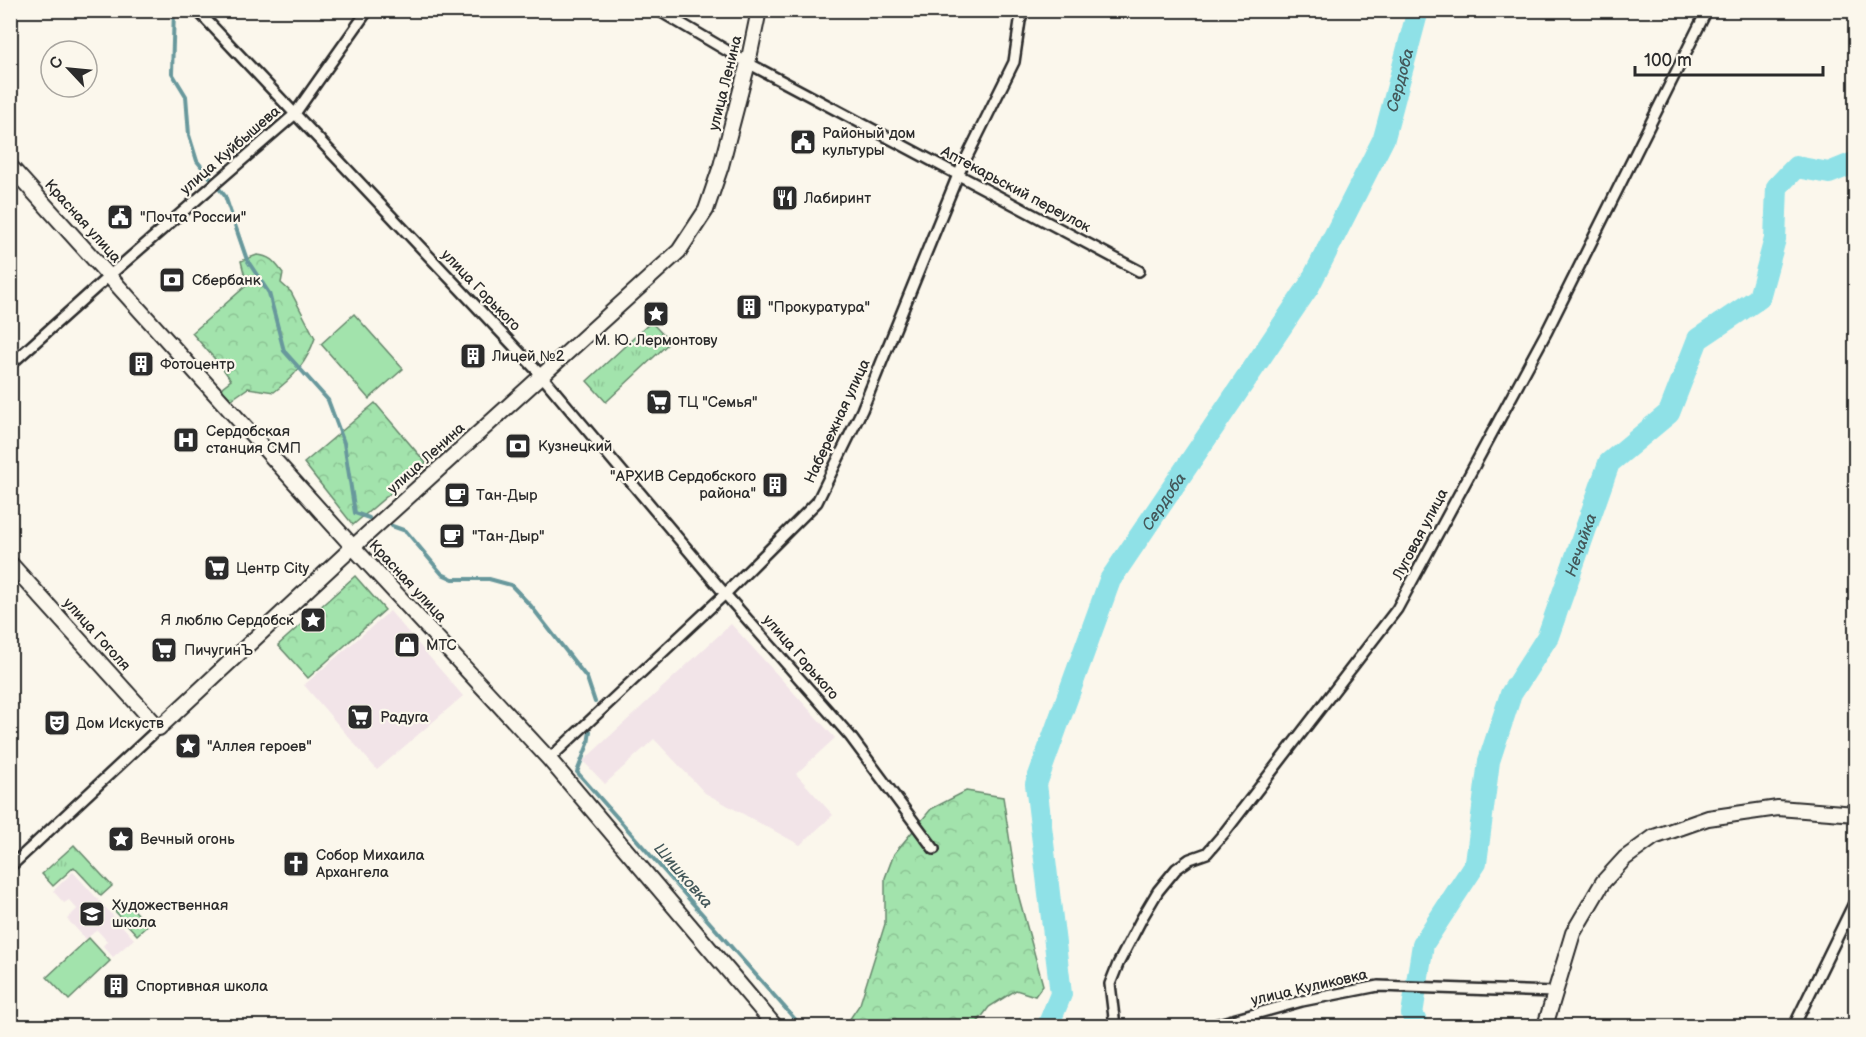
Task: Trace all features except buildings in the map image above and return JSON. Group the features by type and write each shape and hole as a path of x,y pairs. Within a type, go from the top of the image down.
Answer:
{"street":[{"name":"улица Горького","path":"197,10 541,375 725,594 850,736 934,849"},
{"name":"улица Куйбышева","path":"10,366 110,275 294,115 368,10"},
{"name":"Аптекарьский переулок","path":"658,10 748,63 1139,271"},
{"name":"улица Ленина","path":"10,867 353,547 679,251 706,210 721,166 748,63 759,10"},
{"name":"Набережная улица","path":"549,759 725,594 817,502 862,410 958,175 1014,62 1020,21 1024,10"},
{"name":"Луговая улица","path":"1115,1026 1110,984 1131,938 1158,891 1176,869 1190,859 1207,852 1225,832 1397,609 1547,331 1707,10"},
{"name":"Красная улица","path":"10,166 353,547 549,759 775,1026"},
{"name":"улица Гоголя","path":"10,563 159,728"},
{"path":"1545,1026 1573,933 1603,882 1625,858 1654,837 1708,818 1778,808 1856,814"},
{"path":"1794,1026 1856,899"},
{"name":"улица Куликовка","path":"1211,1026 1302,1001 1378,986 1554,992"}],"shaded area":[{"path":"390,611 463,696 377,770 304,685"},
{"path":"731,624 835,738 796,774 833,815 800,845 705,793 654,739 605,784 583,761"},
{"name":"Художественная школа","path":"73,872 134,939 113,957 103,946 107,941 97,930 86,939 67,919 77,909 69,900 64,903 53,891"}],"green space":[{"path":"257,255 269,258 283,273 281,283 291,292 315,338 299,368 274,392 248,388 232,399 225,396 222,387 231,380 192,333 247,285 241,261"},
{"path":"354,314 403,369 369,399 321,344"},
{"path":"651,322 670,342 606,402 587,381"},
{"path":"375,403 426,463 353,525 304,463"},
{"path":"355,576 385,610 308,678 278,645"},
{"path":"966,791 1003,797 1018,894 1043,985 1035,996 1016,990 989,1007 975,1026 845,1026 860,1004 885,924 885,878 894,854 931,809"},
{"path":"74,845 112,886 101,896 74,867 53,886 42,874"},
{"path":"126,901 148,925 137,935 115,911"},
{"path":"89,938 110,961 69,1000 47,977"}],"waterway":[{"name":"Шишковка","path":"174,10 172,73 186,96 189,135 197,161 225,196 247,260 269,293 284,351 328,400 344,443 355,513 369,518"},
{"name":"Сердоба","path":"1048,1026 1061,994 1036,784 1110,580 1309,286 1384,138 1418,10"},
{"name":"Нечайка","path":"1418,1026 1412,1014 1423,944 1476,863 1489,761 1511,694 1548,636 1609,463 1669,413 1698,339 1759,298 1775,239 1777,187 1796,167 1829,173 1856,162"},
{"name":"Шишковка","path":"392,526 406,531 442,574 453,579 489,579 511,585 531,606 587,678 595,702"},
{"name":"Шишковка","path":"590,731 588,744 577,772 801,1026"}],"place":[{"name":"Районый дом культуры","path":"803,142"},
{"name":"Лабиринт","path":"785,198"},
{"name":"\"Почта России\"","path":"120,217"},
{"name":"Сбербанк","path":"172,280"},
{"name":"\"Прокуратура\"","path":"749,307"},
{"name":"М. Ю. Лермонтову","path":"656,314"},
{"name":"Лицей №2","path":"473,356"},
{"name":"Фотоцентр","path":"141,364"},
{"name":"ТЦ \"Семья\"","path":"659,402"},
{"name":"Сердобская станция СМП","path":"186,440"},
{"name":"Кузнецкий","path":"518,446"},
{"name":"\"АРХИВ Сердобского района\"","path":"775,485"},
{"name":"Тан-Дыр","path":"457,495"},
{"name":"\"Тан-Дыр\"","path":"452,536"},
{"name":"Центр City","path":"217,568"},
{"name":"Я люблю Сердобск","path":"313,620"},
{"name":"МТС","path":"407,645"},
{"name":"ПичугинЪ","path":"164,650"},
{"name":"Радуга","path":"360,717"},
{"name":"Дом Искуств","path":"57,723"},
{"name":"\"Аллея героев\"","path":"188,746"},
{"name":"Вечный огонь","path":"121,839"},
{"name":"Собор Михаила Архангела","path":"296,864"},
{"name":"Художественная школа","path":"92,914"},
{"name":"Спортивная школа","path":"116,986"}]}
